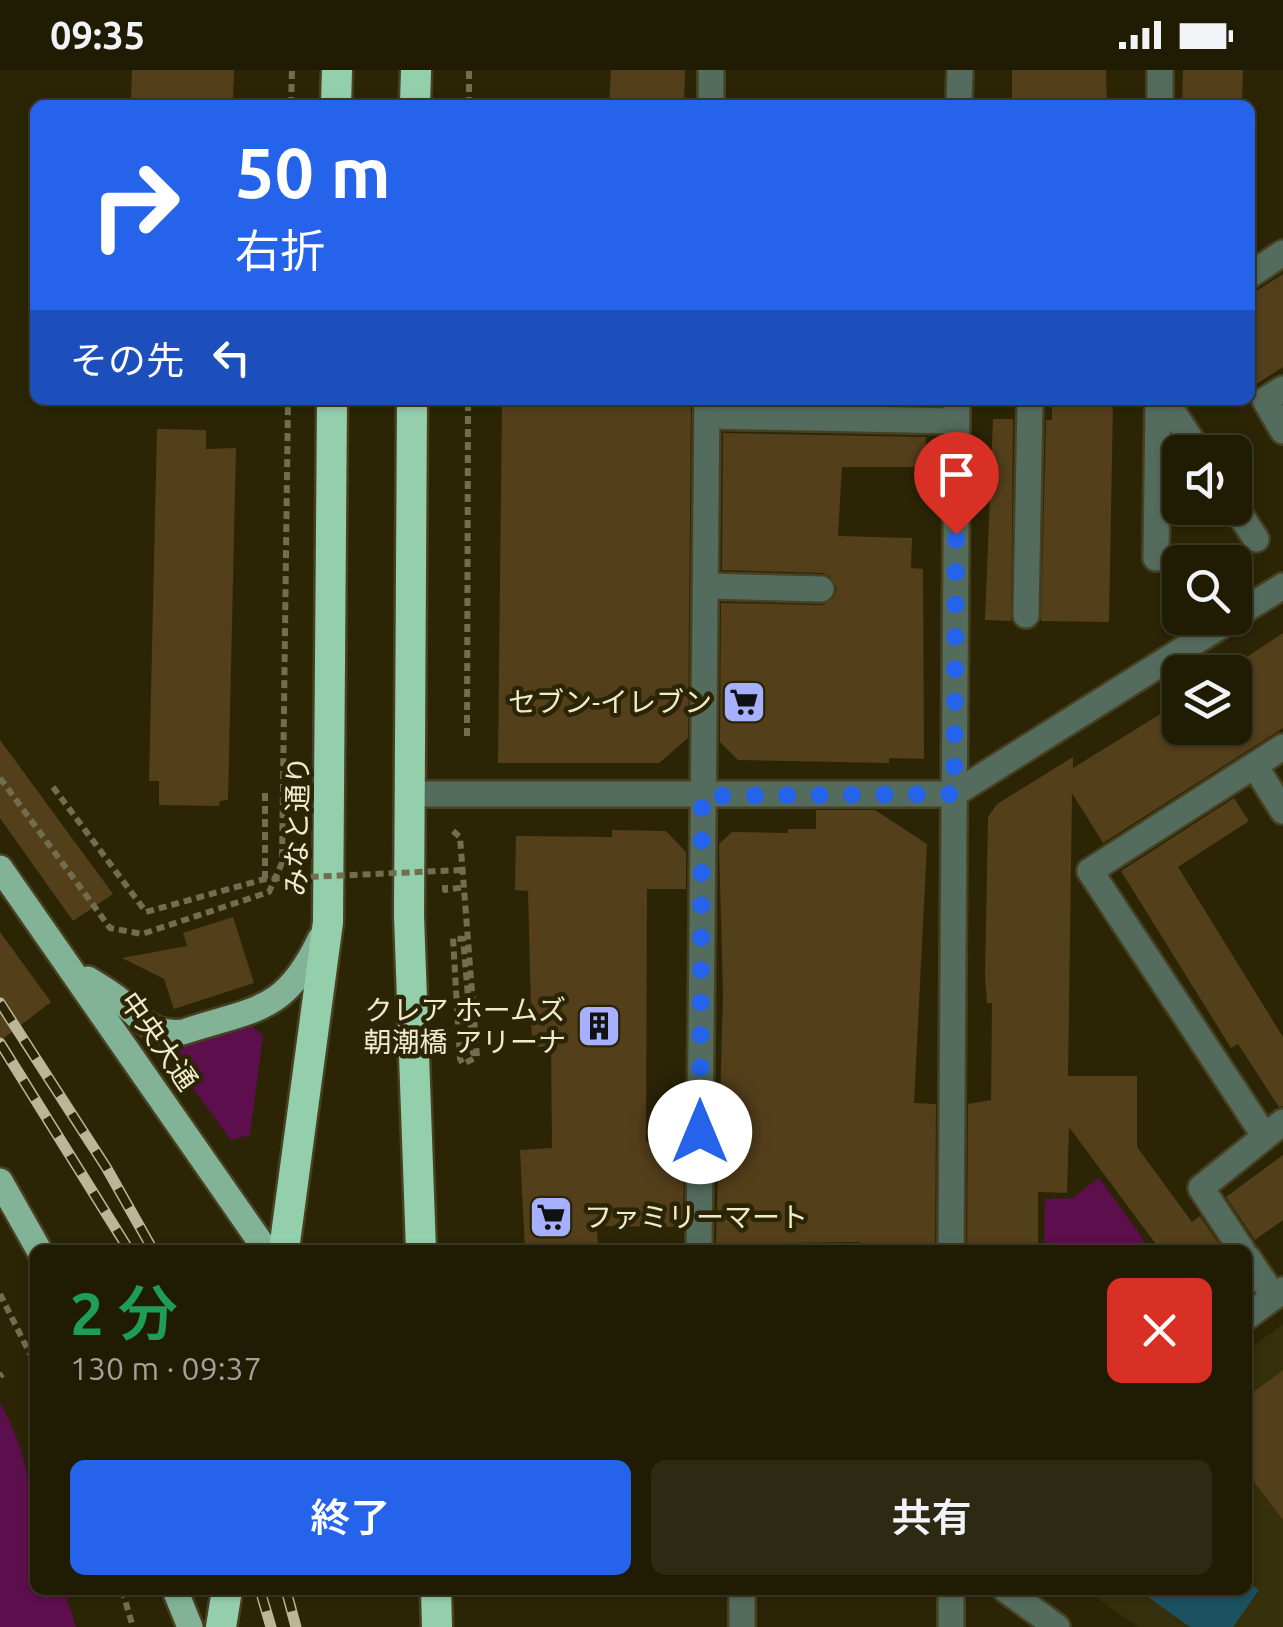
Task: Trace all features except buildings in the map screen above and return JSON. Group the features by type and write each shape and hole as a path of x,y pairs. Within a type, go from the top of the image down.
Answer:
{"highway":[{"path":"336,70 336,100"},
{"path":"415,100 416,70"},
{"name":"みなと通り","path":"285,1245 328,922 332,405"},
{"path":"412,405 408,794 411,1054 421,1245"},
{"path":"221,1627 226,1595"},
{"path":"436,1595 437,1627"}],"main road":[{"name":"中央大通","path":"0,868 263,1245"},
{"path":"71,968 121,1000 142,1025 168,1034 184,1032 288,993 304,974 328,922"},
{"path":"0,1182 36,1245"},
{"path":"177,1595 190,1627"}],"street":[{"path":"711,70 711,100"},
{"path":"959,100 960,70"},
{"path":"1160,70 1160,100"},
{"path":"1255,271 1283,253"},
{"path":"1283,389 1264,400 1283,431"},
{"path":"1026,615 1030,405"},
{"path":"1156,558 1162,405"},
{"path":"1166,405 1187,435"},
{"path":"699,1245 707,408 956,410 951,1245"},
{"path":"1246,525 1256,540"},
{"path":"706,586 821,589"},
{"path":"1252,606 1283,586"},
{"path":"408,794 954,794 1206,635"},
{"path":"1239,1245 1201,1188 1274,1129 1090,871 1283,748"},
{"path":"1255,766 1283,811"},
{"path":"1252,1263 1278,1293 1252,1313"},
{"path":"742,1595 742,1627"},
{"path":"951,1595 951,1627"},
{"path":"1013,1595 1057,1627"}],"path":[{"path":"292,70 292,100"},
{"path":"469,70 469,100"},
{"path":"0,778 110,928 142,934 269,892 282,863 288,405"},
{"path":"468,405 468,736"},
{"path":"52,788 146,912 265,878 462,870"},
{"path":"265,878 266,793"},
{"path":"441,837 456,831 462,870 476,1039 477,1058 463,1064 460,1059 453,938 462,940 473,1053 482,1052"},
{"path":"0,1294 30,1354"},
{"path":"123,1595 133,1627"}],"shaded area":[{"path":"246,1022 263,1035 250,1135 231,1140 176,1065 182,1044"},
{"path":"1099,1178 1147,1245 1044,1245 1045,1199 1072,1198"},
{"path":"1283,1324 1283,1627 1138,1627 1093,1595 1252,1595 1252,1347"},
{"path":"0,1403 20,1448 30,1489 30,1595 66,1595 76,1627 0,1627"}],"water":[{"path":"1252,1585 1259,1590 1233,1627 1190,1627 1145,1595 1252,1595"}],"railway":[{"path":"0,1003 106,1167 150,1245"},
{"path":"0,1043 126,1245"},
{"path":"261,1595 271,1627"},
{"path":"287,1595 296,1627"}],"place":[{"name":"セブン-イレブン","path":"744,702"},
{"name":"クレア ホームズ 朝潮橋 アリーナ","path":"599,1026"},
{"name":"ファミリーマート","path":"551,1217"}],"route":[{"path":"700,1132 702,796 954,794 956,534"}]}
